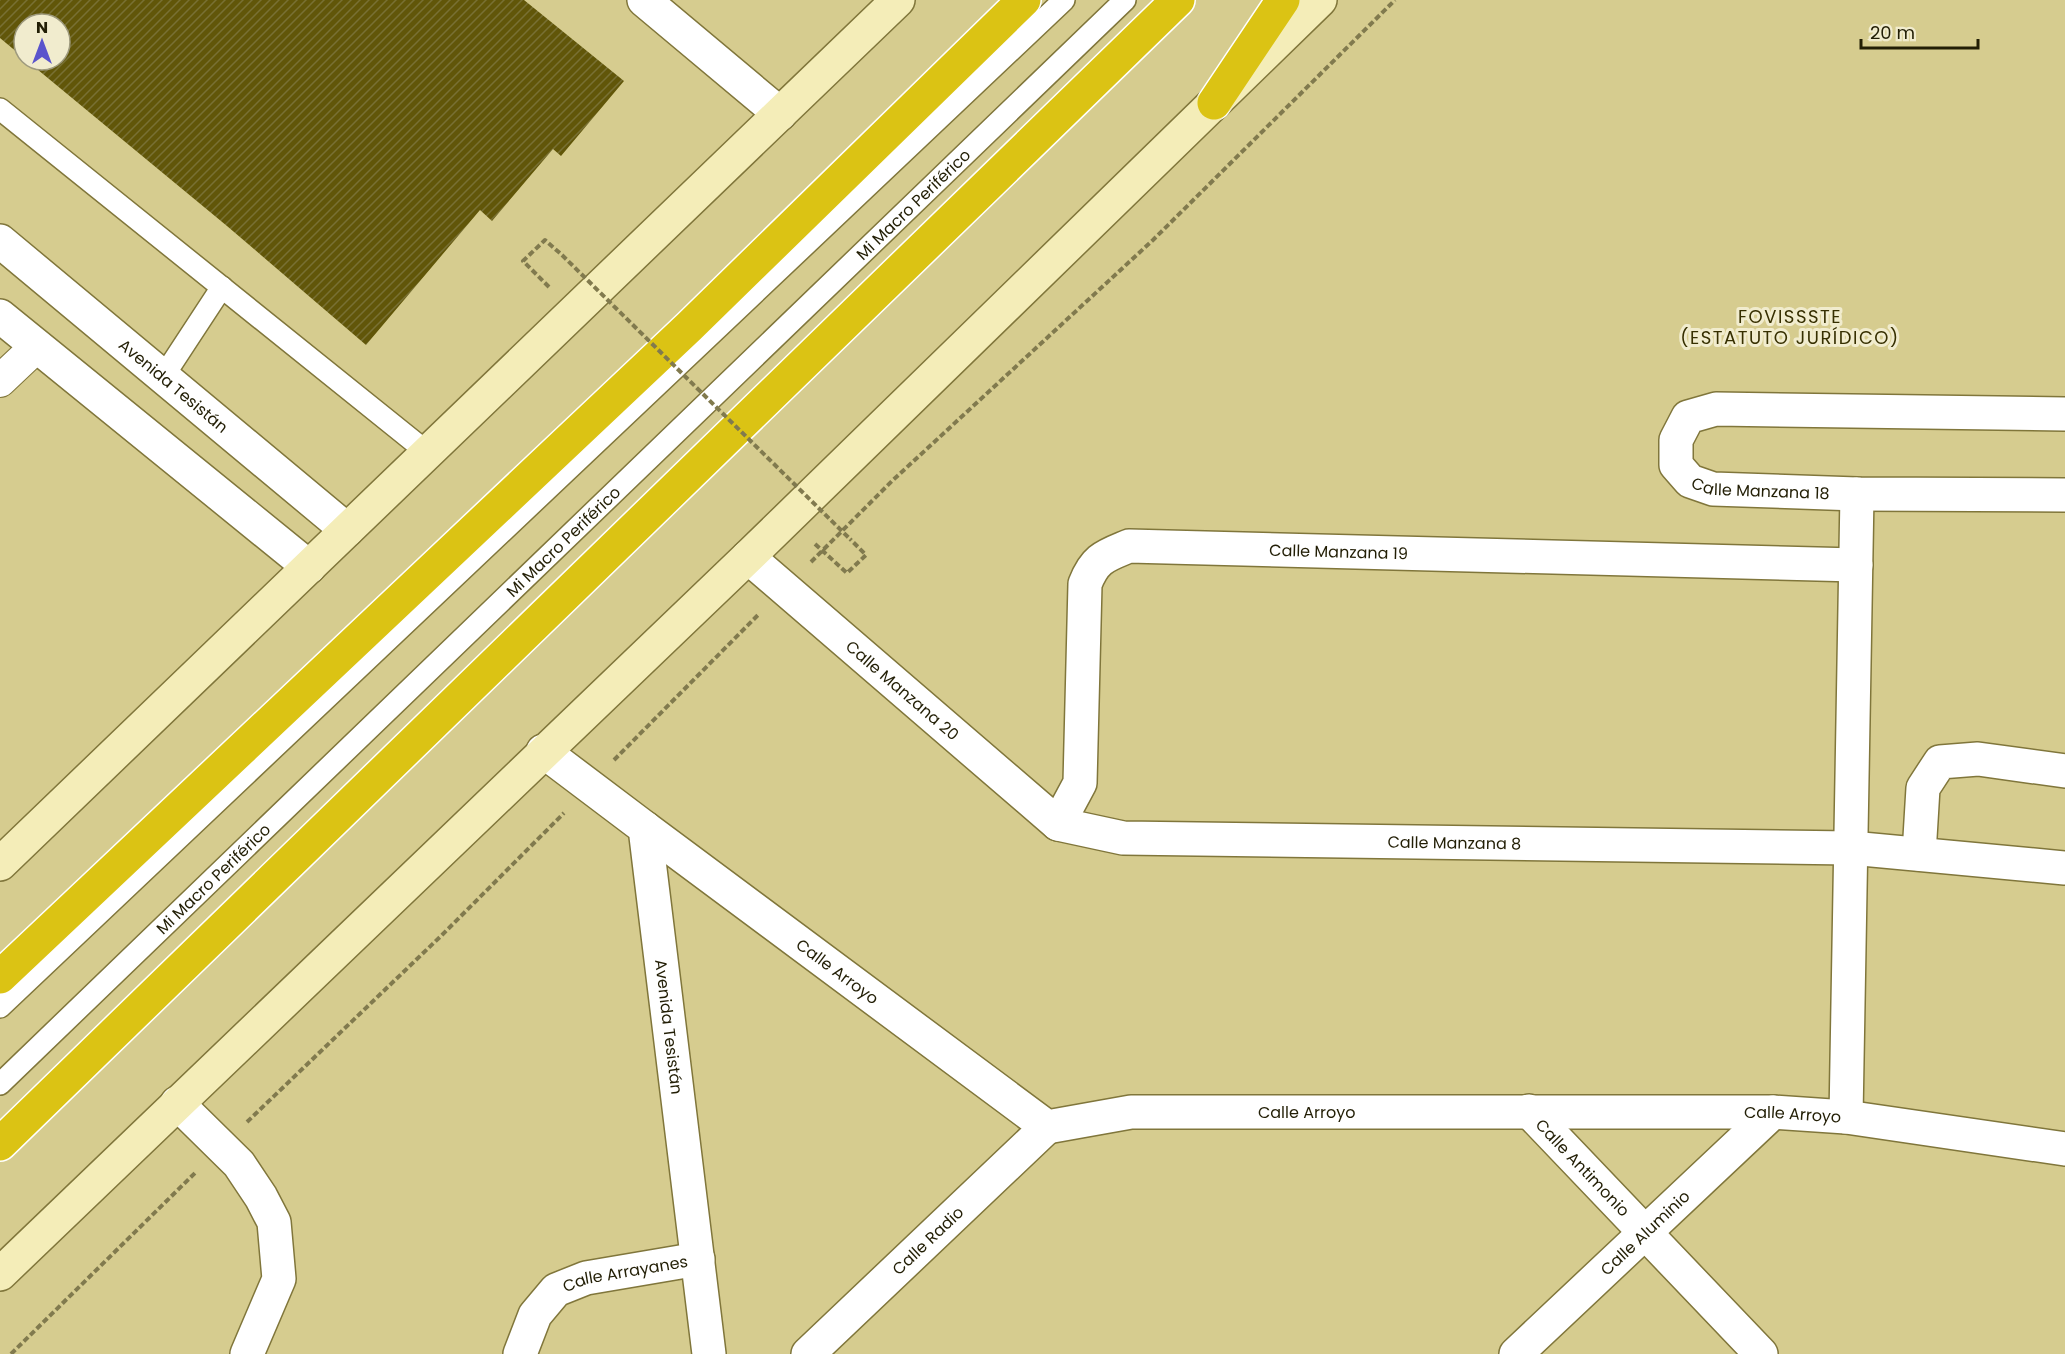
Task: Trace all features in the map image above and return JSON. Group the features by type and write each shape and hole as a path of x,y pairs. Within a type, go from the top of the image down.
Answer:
{"highway":[{"path":"0,977 698,319 1024,0"},
{"path":"0,1144 1178,0"},
{"path":"1214,104 1283,0"}],"main road":[{"path":"0,864 898,0"},
{"path":"0,1274 543,751 748,557 1320,0"}],"street":[{"path":"645,0 780,114"},
{"name":"Avenida Tesistán","path":"0,241 347,530"},
{"path":"0,316 309,567"},
{"path":"0,381 36,346"},
{"name":"Calle Manzana 18","path":"2065,414 1716,409 1688,417 1676,440 1676,465 1690,481 1713,489 1857,494 2065,495"},
{"path":"1846,1117 1857,494"},
{"name":"Calle Manzana 19","path":"1058,824 1080,783 1085,584 1091,569 1103,556 1129,546 1856,565"},
{"name":"Calle Manzana 20","path":"748,557 1058,824"},
{"path":"543,751 645,828"},
{"path":"1919,854 1923,788 1940,762 1978,759 2065,771"},
{"name":"Calle Manzana 8","path":"1058,824 1123,838 1851,848 2065,868"},
{"name":"Avenida Tesistán","path":"645,828 709,1354"},
{"name":"Calle Arroyo","path":"645,828 1047,1127 1131,1112 1773,1112 1846,1117 2065,1149"},
{"path":"177,1103 239,1164 274,1222 279,1279 247,1354"},
{"name":"Calle Antimonio","path":"1529,1111 1761,1354"},
{"name":"Calle Aluminio","path":"1516,1354 1773,1112"},
{"name":"Calle Radio","path":"808,1354 1047,1127"},
{"name":"Calle Arrayanes","path":"520,1354 536,1315 556,1290 586,1278 698,1259"}],"lane":[{"path":"0,1007 1064,0"},
{"name":"Mi Macro Periférico","path":"0,1084 1125,0"},
{"path":"0,109 428,453"},
{"path":"163,377 222,287"}],"path":[{"path":"11,1354 442,935 657,715 892,481 1153,240 1395,0"},
{"path":"573,313 523,261 545,240 866,555 847,573 787,518"}],"building":[{"path":"0,0 524,0 624,81 561,156 553,149 492,221 480,210 366,345 227,226 41,72 72,72 72,12 12,12 12,48 0,38"}],"district":[{"name":"FOVISSSTE (ESTATUTO JURÍDICO)","path":"1790,326"}]}
